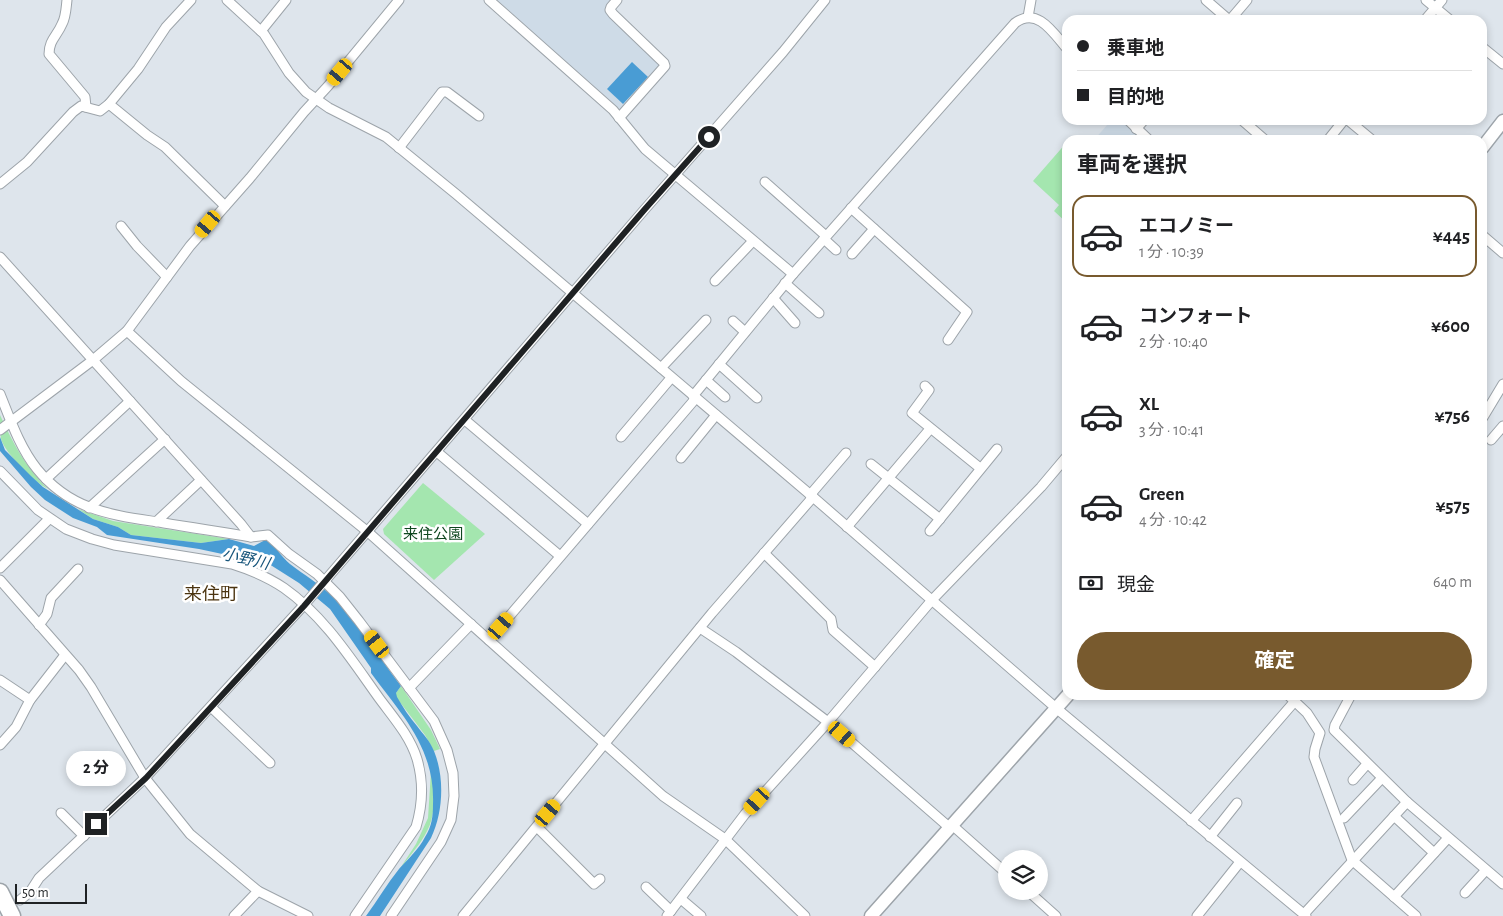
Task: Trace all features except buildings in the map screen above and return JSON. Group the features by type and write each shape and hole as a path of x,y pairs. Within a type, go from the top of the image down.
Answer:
{"highway":[{"path":"0,892 12,916"}],"street":[{"path":"67,0 65,18 49,44 49,54 85,98 86,108"},
{"path":"0,184 27,162 73,112 81,106 100,111 109,104 138,69 166,27 191,0"},
{"path":"227,0 261,31 297,82 316,99 329,108 386,137 456,194 812,496 1056,708 1300,914 1406,802"},
{"path":"261,31 286,0"},
{"path":"0,430 94,360 127,331 190,246 400,0"},
{"path":"489,0 613,110 645,148 793,274"},
{"path":"617,0 610,10 665,66 620,118"},
{"path":"20,900 30,892 39,878 146,778 306,603 783,52 825,0"},
{"path":"1028,17 1031,0"},
{"path":"1206,0 1224,15"},
{"path":"1234,15 1247,0"},
{"path":"1426,0 1444,15"},
{"path":"1429,15 1442,0"},
{"path":"489,640 694,397 785,283 1015,23 1021,18 1036,18 1043,22 1062,43"},
{"path":"1487,51 1503,64"},
{"path":"399,148 442,92 447,92 479,116"},
{"path":"109,104 165,147 225,206"},
{"path":"1487,142 1503,121"},
{"path":"1132,125 1143,135"},
{"path":"1136,129 1140,125"},
{"path":"1248,125 1259,135"},
{"path":"1332,135 1342,125"},
{"path":"1352,125 1366,135"},
{"path":"765,182 825,237 836,250"},
{"path":"851,208 967,312 948,340"},
{"path":"121,226 137,246 167,277"},
{"path":"852,254 874,229"},
{"path":"715,281 753,241"},
{"path":"1487,242 1503,253"},
{"path":"0,257 251,537"},
{"path":"785,283 819,313"},
{"path":"773,298 795,323"},
{"path":"661,368 706,320"},
{"path":"733,321 745,332"},
{"path":"127,331 196,394 368,532 663,796 725,839 806,916"},
{"path":"719,364 757,398"},
{"path":"621,437 671,378"},
{"path":"706,380 725,397"},
{"path":"1487,411 1503,384"},
{"path":"925,386 929,390 912,413 980,468"},
{"path":"0,394 10,422 29,458 46,479 65,495 89,508 105,513 251,537 268,535 324,582 360,621 434,722 447,750 453,773 454,796 451,820 441,842 391,916"},
{"path":"46,479 130,400"},
{"path":"681,458 716,415"},
{"path":"465,420 588,524"},
{"path":"1491,440 1503,426"},
{"path":"847,527 930,429"},
{"path":"89,508 165,439"},
{"path":"930,531 996,449"},
{"path":"437,452 560,556"},
{"path":"463,916 846,453"},
{"path":"646,887 669,914 725,839 876,667 932,600 1041,487 1062,462"},
{"path":"871,464 940,519"},
{"path":"0,471 27,500 49,519 66,530 114,545 232,564 240,567 269,578 286,589 306,603 330,630 410,743 422,779 422,797 416,827 355,916"},
{"path":"156,522 201,480"},
{"path":"0,568 49,519"},
{"path":"764,553 831,619 833,630 876,667"},
{"path":"39,625 47,614 51,598 78,569"},
{"path":"0,580 79,670 146,778 190,834 258,891 308,916"},
{"path":"409,688 471,624"},
{"path":"700,628 736,652 828,722 998,865"},
{"path":"0,746 16,727 30,700 65,655"},
{"path":"0,680 30,700"},
{"path":"871,916 1063,700"},
{"path":"1191,821 1290,700"},
{"path":"1294,700 1307,713 1320,733 1314,757 1352,860 1412,915"},
{"path":"1349,700 1334,730 1406,802 1503,884"},
{"path":"211,707 270,763"},
{"path":"1353,780 1367,764"},
{"path":"1344,818 1382,778"},
{"path":"1210,837 1237,803"},
{"path":"61,813 84,836"},
{"path":"1394,816 1434,853"},
{"path":"537,827 594,884 600,879"},
{"path":"1394,897 1448,838"},
{"path":"1197,916 1240,862"},
{"path":"1466,893 1486,870"},
{"path":"234,916 258,891"},
{"path":"681,899 701,916"},
{"path":"1038,900 1056,916"}],"shaded area":[{"path":"497,0 613,0 607,6 662,64 622,111"},
{"path":"1107,125 1129,125 1139,135 1098,135"}],"green space":[{"path":"1062,148 1062,218 1054,211 1059,205 1033,181"},
{"path":"0,415 21,455 33,473 48,489 36,481 8,452 1,439"},
{"name":"来住公園","path":"423,483 485,534 434,580 384,534 383,529"},
{"path":"78,509 113,521 229,539 201,543 131,535 118,527 93,519"},
{"path":"401,686 431,730 440,749 434,751 425,735 396,697 396,693"},
{"path":"431,771 434,803 430,825 425,835 399,870 416,844 428,818"}],"water":[{"path":"632,62 648,77 623,104 607,89"},
{"name":"小野川","path":"0,437 5,450 43,487 93,519 118,527 131,535 201,543 229,539 254,546 265,540 272,544 290,564 328,592 351,618 401,686 396,693 397,697 432,747 440,772 440,807 431,838 380,916 366,916 399,869 417,850 431,825 433,813 432,784 429,766 414,733 371,673 371,668 330,609 299,583 269,564 199,549 107,535 97,527 73,518 45,500 31,487 0,451"}],"district":[{"name":"来住町","path":"211,594"}],"route":[{"path":"96,824 146,778 304,606 709,137"}]}
